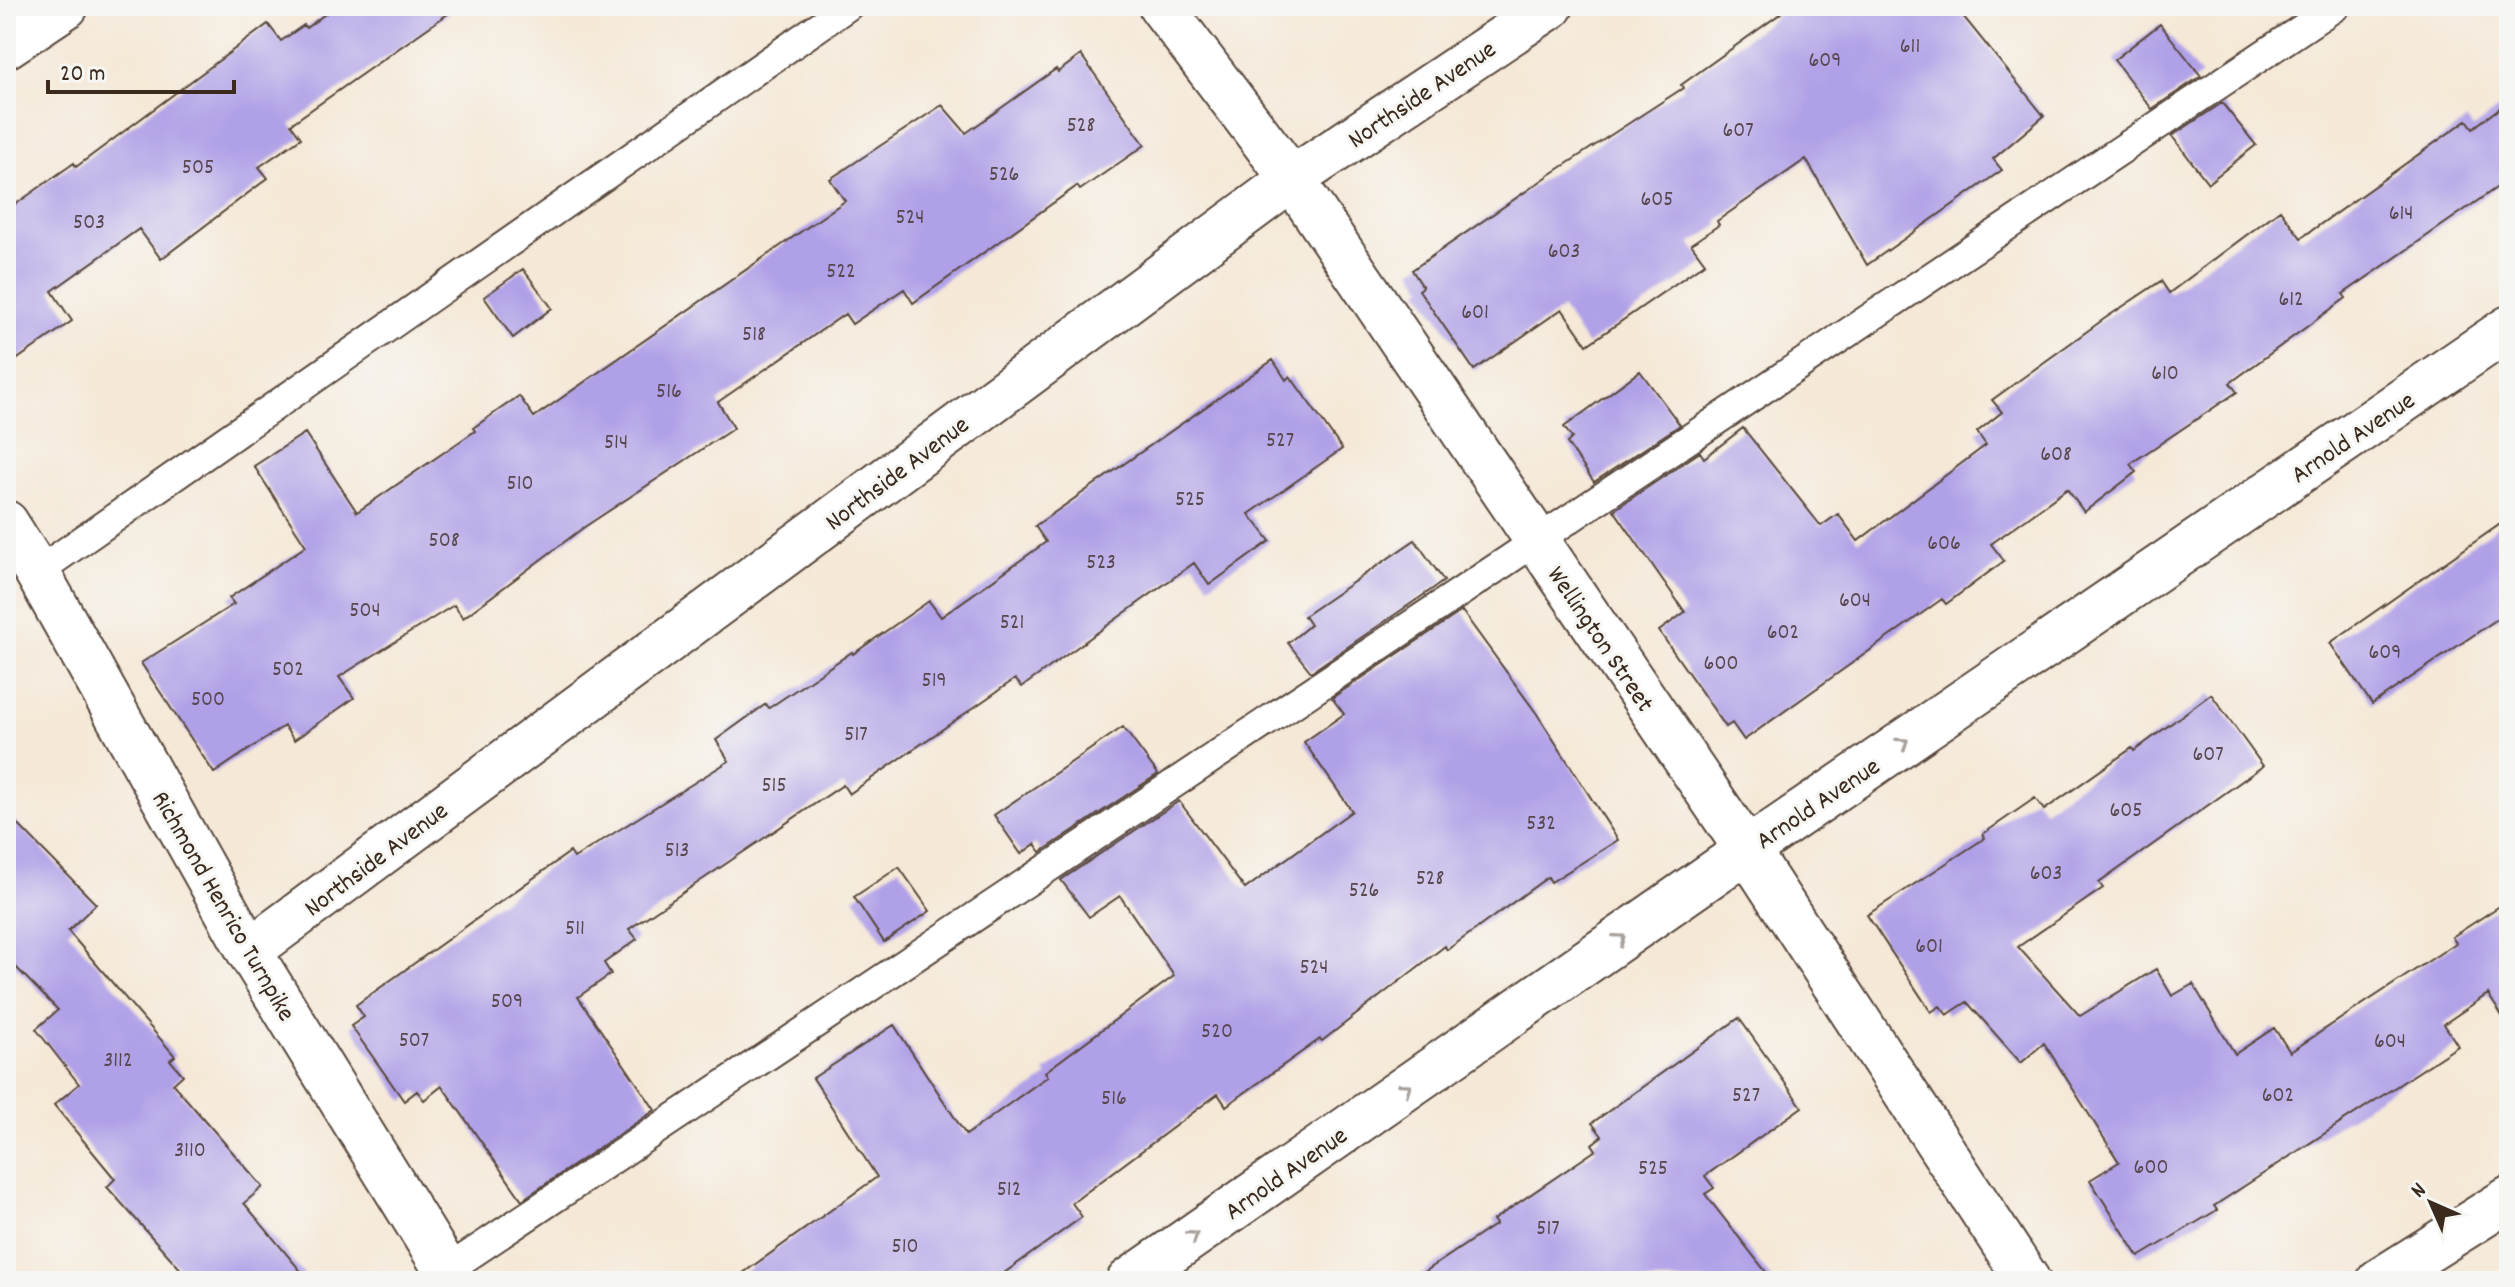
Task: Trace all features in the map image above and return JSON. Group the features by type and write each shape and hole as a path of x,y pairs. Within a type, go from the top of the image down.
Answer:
{"street":[{"path":"6,46 66,6"},
{"name":"Wellington Street","path":"1161,6 1292,179 1747,850 2028,1281"},
{"name":"Northside Avenue","path":"249,951 1292,179 1551,6"},
{"name":"Arnold Avenue","path":"1129,1281 1747,850 2509,328"},
{"name":"Richmond Henrico Turnpike","path":"6,523 37,572 249,951 450,1276"},
{"path":"2379,1281 2509,1199"}],"lane":[{"path":"37,572 848,6"},
{"path":"450,1276 1536,539 2336,6"}],"building":[{"path":"336,6 459,6 291,124 301,138 259,167 268,178 161,259 139,229 52,291 72,321 6,367 6,211 74,163 76,167 268,24 281,41 304,25 306,28"},
{"path":"1791,6 1955,6 2044,116 1993,159 2002,170 1867,265 1806,159 1717,221 1719,225 1691,244 1705,263 1587,345 1562,309 1474,370 1419,290 1423,287 1412,270 1683,88 1681,85"},
{"path":"2160,24 2201,76 2152,109 2114,60"},
{"path":"1081,55 1145,145 1080,190 1077,186 913,303 904,289 852,324 845,314 718,402 734,428 583,528 463,618 454,605 339,677 354,698 294,740 284,726 214,773 141,663 234,604 229,598 306,546 254,466 305,433 357,512 475,431 473,428 519,396 534,417 845,201 830,179 942,105 966,133 1056,69 1058,72"},
{"path":"2509,101 2509,179 2343,294 2346,298 2230,383 2237,392 2130,464 2136,472 2084,512 2067,489 1991,544 2004,561 1946,604 1942,599 1744,740 1732,723 1726,727 1659,631 1685,612 1614,510 1700,452 1704,458 1743,428 1821,526 1838,514 1858,541 1986,445 1977,432 2002,412 1992,400 2104,319 2161,281 2169,293 2280,210 2301,238 2467,120 2473,128"},
{"path":"2222,103 2256,145 2208,183 2172,136"},
{"path":"523,269 552,308 513,338 484,297"},
{"path":"1273,360 1286,380 1290,376 1342,449 1249,514 1270,541 1209,585 1194,563 1022,687 1015,679 849,794 843,785 629,929 637,939 604,963 611,974 578,997 655,1110 522,1200 442,1086 424,1100 417,1091 404,1101 351,1026 364,1017 356,1005 570,852 574,858 729,761 716,740 766,704 769,708 929,601 941,617 1046,542 1035,526"},
{"path":"1640,371 1680,425 1594,482 1567,443 1572,438 1564,427"},
{"path":"2509,518 2509,611 2372,704 2330,643"},
{"path":"1415,540 1444,581 1311,672 1288,643 1310,625 1304,616"},
{"path":"1462,611 1537,714 1618,840 1551,882 1548,877 1447,950 1445,946 1322,1041 1320,1039 1226,1106 1218,1094 1072,1203 1082,1217 993,1281 732,1281 877,1177 813,1078 894,1025 966,1135 1048,1076 1045,1072 1174,976 1120,896 1089,917 1061,880 1179,801 1245,889 1352,811 1304,742 1344,714 1332,698"},
{"path":"2211,694 2263,766 2099,883 2103,888 2018,947 2080,1016 2156,969 2172,996 2193,984 2235,1054 2274,1028 2290,1052 2456,943 2452,937 2509,900 2509,1027 2488,994 2444,1024 2458,1046 2214,1206 2217,1210 2139,1257 2090,1180 2119,1162 2044,1043 2021,1063 1967,1002 1947,1015 1940,1006 1931,1012 1867,915 1985,838 1983,834 2035,798 2044,810 2132,748 2134,751"},
{"path":"1123,727 1158,774 1041,852 1035,844 1021,854 994,815"},
{"path":"6,812 96,904 68,931 175,1056 170,1060 183,1075 173,1084 263,1187 244,1203 309,1281 191,1281 107,1187 115,1179 54,1105 79,1084 36,1029 58,1010 6,957"},
{"path":"899,867 930,911 884,942 854,897"},
{"path":"1739,1018 1802,1107 1705,1176 1714,1188 1705,1194 1773,1281 1411,1281 1496,1224 1493,1220 1596,1150 1592,1144 1602,1136 1592,1123"}]}
